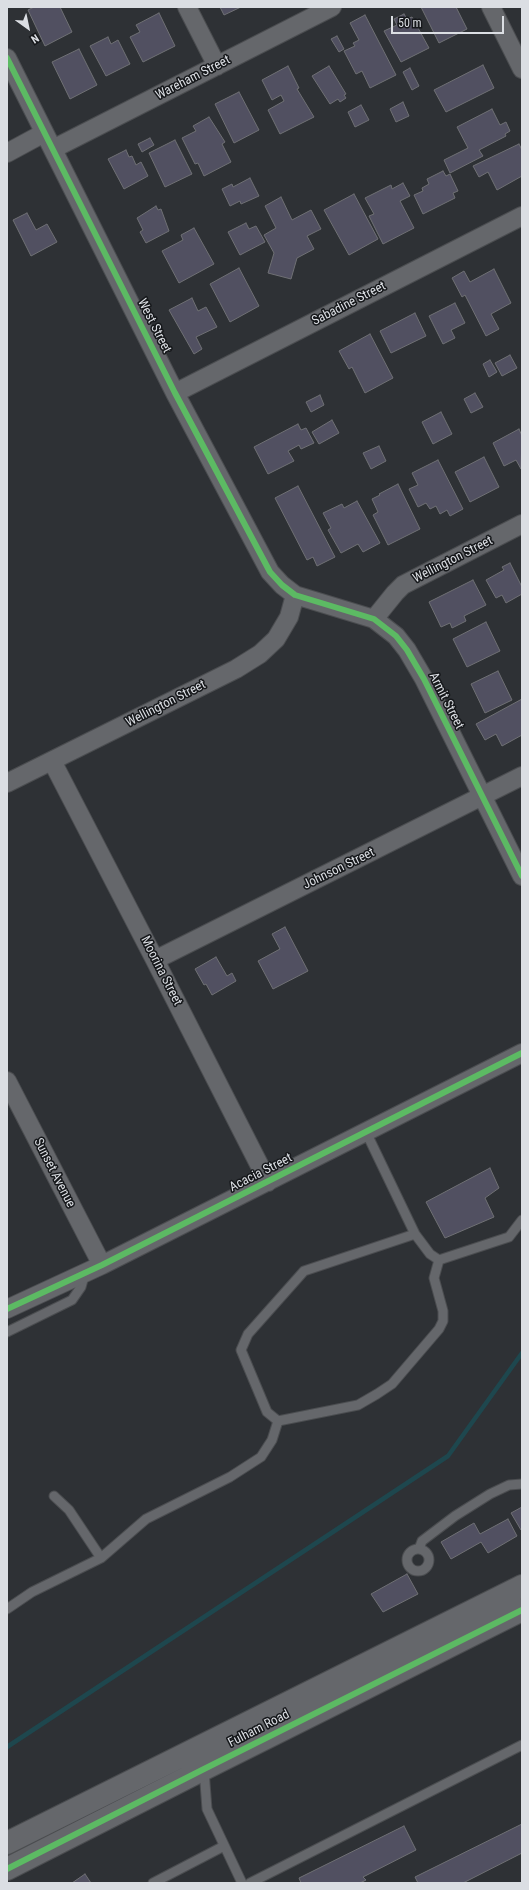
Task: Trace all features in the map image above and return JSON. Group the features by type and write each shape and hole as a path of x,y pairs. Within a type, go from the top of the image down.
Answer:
{"street":[{"path":"187,7 217,66"},
{"name":"Wareham Street","path":"54,149 332,7"},
{"path":"491,7 522,69"},
{"name":"West Street","path":"7,58 44,133 54,149 175,393 270,572 282,585 295,595"},
{"path":"7,153 44,133"},
{"name":"Sabadine Street","path":"175,393 522,216"},
{"name":"Wellington Street","path":"374,619 403,585 522,524"},
{"name":"Armit Street","path":"295,595 374,619 396,636 410,656 522,876"},
{"name":"Wellington Street","path":"7,783 236,669 260,654 276,639 289,617 295,595"},
{"name":"Moorina Street","path":"52,761 268,1182"},
{"name":"Johnson Street","path":"155,960 522,776"},
{"name":"Acacia Street","path":"7,1309 86,1273 522,1053"},
{"name":"Sunset Avenue","path":"7,1080 102,1265"},
{"name":"Fulham Road","path":"7,1843 522,1586"},
{"name":"Fulham Road","path":"7,1869 522,1610"}],"lane":[{"path":"366,1132 415,1234 430,1254 439,1260"},
{"path":"439,1260 509,1237 522,1220"},
{"path":"278,1421 267,1412 241,1350 248,1334 304,1272 415,1234"},
{"path":"278,1421 358,1405 392,1384 439,1328 443,1321 444,1311 434,1278 439,1260"},
{"path":"7,1332 72,1300 81,1287 86,1273"},
{"path":"7,1609 32,1592 101,1558 146,1519 230,1477 261,1457 272,1440 278,1421"},
{"path":"419,1549 422,1541 455,1516 509,1485 522,1484"},
{"path":"54,1496 69,1510 101,1558"},
{"path":"250,1883 522,1746"},
{"path":"204,1769 207,1809 242,1883"},
{"path":"153,1883 224,1846"}],"building":[{"path":"34,7 60,7 72,32 45,46 28,10"},
{"path":"220,7 241,7 224,15"},
{"path":"421,7 456,7 467,29 439,43"},
{"path":"159,13 175,46 143,62 130,37 140,32 136,25"},
{"path":"404,14 407,19 412,17 429,48 401,62 384,31 397,25 394,19"},
{"path":"365,15 396,75 370,88 362,71 356,74 344,51 355,46 353,43 359,40 350,23"},
{"path":"337,36 344,49 339,52 331,39"},
{"path":"108,37 111,44 118,40 130,64 106,76 90,46"},
{"path":"79,49 97,85 70,99 52,62"},
{"path":"483,65 494,88 446,112 434,90"},
{"path":"288,66 299,88 297,89 314,117 280,134 268,110 284,101 281,95 272,100 262,80"},
{"path":"329,66 346,94 344,95 346,98 340,102 338,99 330,104 312,76"},
{"path":"410,68 419,86 412,90 403,72"},
{"path":"239,92 259,130 234,143 215,104"},
{"path":"403,102 409,116 396,122 390,109"},
{"path":"361,105 369,120 355,127 348,112"},
{"path":"492,109 500,125 506,122 510,131 505,134 506,136 479,150 483,156 450,173 444,160 468,148 457,127"},
{"path":"209,117 225,142 222,144 231,162 204,176 198,163 195,164 182,138 196,131 193,126"},
{"path":"150,138 154,145 142,152 138,144"},
{"path":"175,140 192,174 165,187 149,153"},
{"path":"519,144 522,150 522,176 497,190 488,172 479,177 473,166"},
{"path":"126,150 129,157 132,156 136,165 141,162 148,176 124,189 108,159"},
{"path":"443,171 446,176 450,174 458,191 453,193 455,198 423,214 414,195 423,191 422,188 429,184 427,179"},
{"path":"250,178 259,196 241,204 240,201 230,206 222,189 232,184 233,187"},
{"path":"403,183 410,196 400,201 414,228 383,244 369,216 374,214 365,198 391,185 392,189"},
{"path":"354,194 378,239 349,255 324,210"},
{"path":"281,197 292,220 311,210 321,229 307,236 314,249 297,258 291,279 268,273 274,253 264,235 276,228 265,206"},
{"path":"156,206 158,210 161,209 169,231 146,243 140,232 143,230 137,218"},
{"path":"27,213 36,230 47,224 57,242 31,256 13,220"},
{"path":"246,223 249,229 256,226 265,242 240,255 228,232"},
{"path":"194,228 214,264 179,283 162,251 183,240 181,235"},
{"path":"239,268 259,306 230,322 210,284"},
{"path":"494,269 511,303 491,314 499,329 486,336 465,295 462,297 452,278 464,271 470,282"},
{"path":"192,298 198,311 206,307 217,327 196,337 202,349 194,354 169,310"},
{"path":"455,303 465,323 451,330 455,338 443,344 429,316"},
{"path":"415,313 426,336 391,353 380,331"},
{"path":"370,334 393,378 365,393 352,367 349,369 339,351"},
{"path":"510,355 517,368 502,376 495,363"},
{"path":"490,360 497,372 489,377 483,364"},
{"path":"475,393 483,407 471,413 464,399"},
{"path":"320,395 324,405 311,412 306,402"},
{"path":"441,412 452,434 433,444 422,422"},
{"path":"332,420 339,433 319,444 312,432"},
{"path":"298,424 301,430 306,428 314,443 301,449 299,445 288,451 294,461 268,474 254,447"},
{"path":"519,429 522,436 521,469 516,460 504,466 493,443"},
{"path":"379,446 386,461 371,469 363,453"},
{"path":"484,457 499,487 470,502 455,472"},
{"path":"438,460 463,509 450,516 447,510 440,514 436,506 430,509 426,503 418,507 409,489 418,485 412,473"},
{"path":"398,484 420,529 388,545 373,515 378,512 372,499"},
{"path":"298,486 335,557 317,566 313,557 307,560 275,498"},
{"path":"357,501 380,543 363,552 358,544 341,553 328,530 331,528 323,513 342,504 344,508"},
{"path":"510,563 522,587 522,594 506,603 502,595 496,598 486,580 504,570 502,567"},
{"path":"473,580 486,605 464,616 466,621 452,628 450,623 441,627 429,602"},
{"path":"486,622 500,651 467,667 453,639"},
{"path":"498,671 512,700 485,713 471,684"},
{"path":"522,699 522,735 502,746 496,734 485,740 476,724"},
{"path":"285,927 308,971 273,989 258,961 280,949 272,934"},
{"path":"216,957 227,976 232,973 236,981 212,995 206,984 204,985 195,969"},
{"path":"490,1168 499,1188 485,1198 494,1217 445,1238 426,1202"},
{"path":"522,1507 522,1529 521,1530 511,1513"},
{"path":"508,1519 517,1536 488,1553 481,1542 451,1559 441,1542 474,1523 480,1534"},
{"path":"407,1574 418,1594 383,1612 371,1594"},
{"path":"522,1824 522,1853 463,1883 418,1883 415,1877"},
{"path":"404,1826 416,1850 363,1877 366,1880 360,1883 301,1883 299,1878"},
{"path":"85,1874 91,1883 72,1883"}],"waterway":[{"path":"7,1747 448,1456 522,1353"}],"cycle path":[{"path":"7,58 175,393 270,572 282,585 295,595 374,619 396,636 407,650 424,679 522,876"},
{"path":"7,1309 102,1265 522,1053"},
{"path":"7,1869 522,1610"}]}
